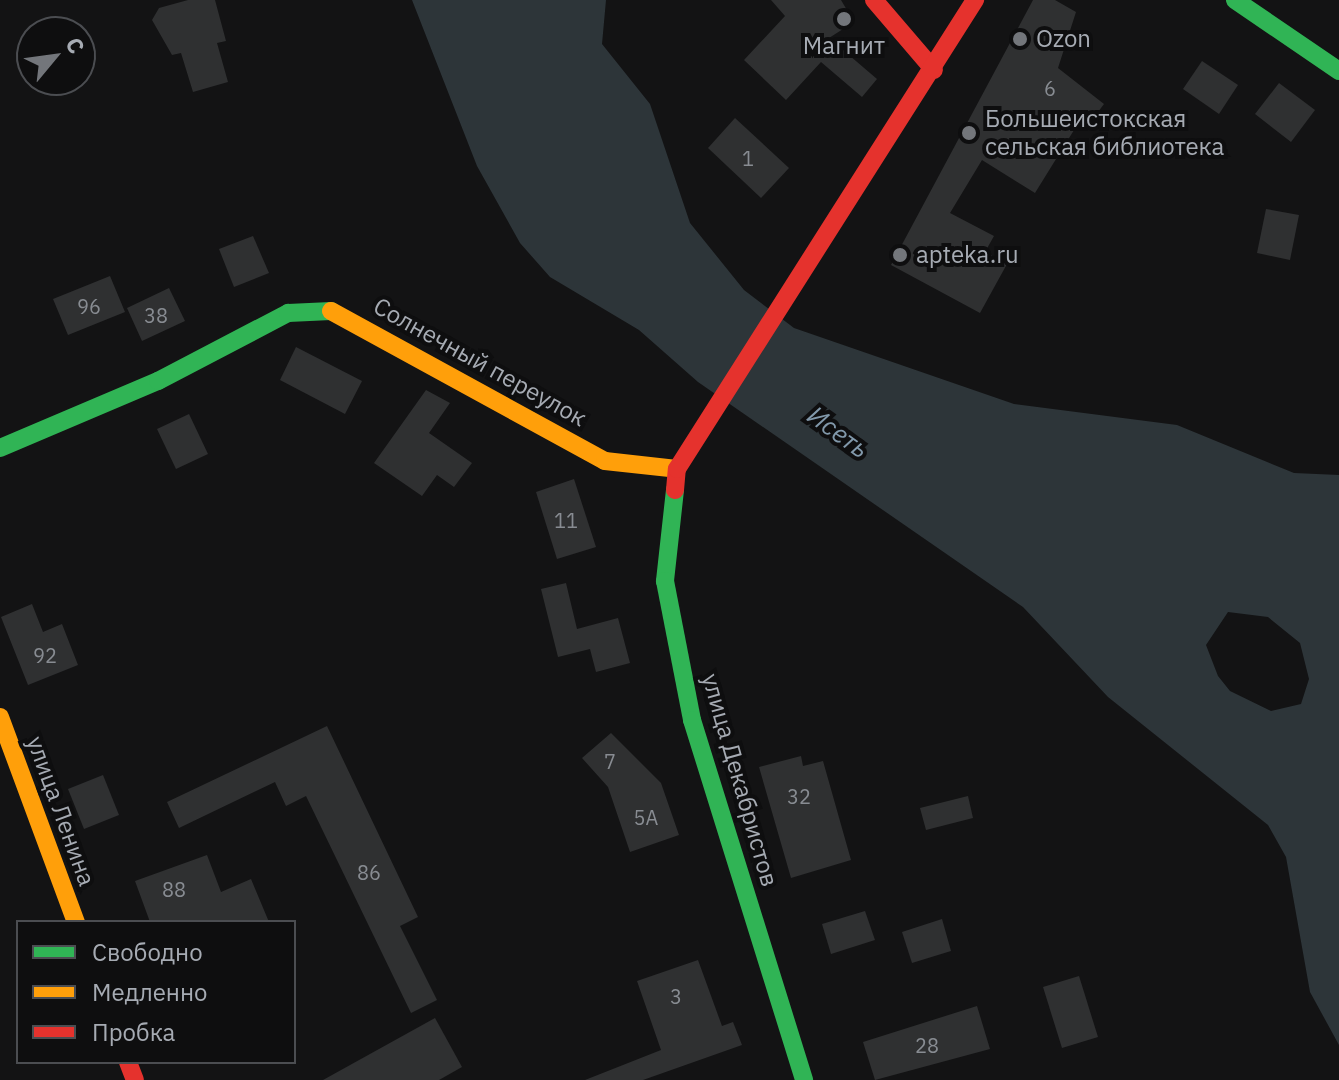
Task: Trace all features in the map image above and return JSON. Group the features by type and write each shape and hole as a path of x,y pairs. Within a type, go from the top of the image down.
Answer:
{"street":[{"path":"874,0 934,70"},
{"name":"улица Декабристов","path":"804,1080 692,720 665,581 677,469 934,70 975,0"},
{"path":"1235,0 1339,71"},
{"name":"Солнечный переулок","path":"0,448 158,381 288,313 336,311 605,461 677,469"},
{"name":"улица Ленина","path":"0,717 75,920"}],"water":[{"name":"Исеть","path":"412,0 606,0 602,44 650,104 690,223 744,290 794,328 1014,404 1177,425 1294,473 1339,475 1339,1045 1310,992 1286,857 1268,825 1108,697 1023,607 698,382 639,330 550,277 520,243 477,166","holes":["1228,612 1268,617 1300,643 1309,679 1301,704 1271,711 1230,691 1218,676 1206,645"]}],"building":[{"path":"188,0 215,0 226,41 217,43 228,82 193,92 181,53 172,55 152,20 159,8"},
{"path":"771,0 841,0 854,22 829,38 877,79 862,97 821,62 786,100 744,60 785,16"},
{"path":"1033,0 1055,0 1076,12 1058,68 1104,104 1086,128 1079,122 1035,193 982,160 950,213 994,236 985,252 1007,264 980,313 891,265"},
{"path":"1202,61 1238,85 1219,114 1183,89"},
{"path":"1279,83 1315,110 1291,142 1255,114"},
{"path":"735,118 789,168 761,198 708,148"},
{"path":"1266,209 1299,215 1290,260 1257,253"},
{"path":"253,236 269,273 234,287 219,249"},
{"path":"110,276 125,312 68,335 53,299"},
{"path":"169,288 185,321 142,341 127,308"},
{"path":"296,347 362,381 345,414 280,380"},
{"path":"426,390 450,403 429,433 472,463 454,487 437,475 422,496 374,463"},
{"path":"189,414 208,454 176,469 157,429"},
{"path":"574,479 596,547 557,559 536,492"},
{"path":"566,583 577,629 618,618 630,663 596,672 590,649 558,657 541,589"},
{"path":"32,604 43,632 62,624 78,665 28,685 1,617"},
{"path":"327,726 418,917 400,926 437,1000 411,1013 306,796 286,806 275,782 179,828 167,802"},
{"path":"611,733 661,783 679,835 630,852 608,787 582,758"},
{"path":"801,756 803,766 823,761 851,860 791,878 759,767"},
{"path":"103,775 119,815 84,829 68,789"},
{"path":"968,796 973,818 926,830 920,808"},
{"path":"207,855 221,892 251,879 268,920 149,920 135,881"},
{"path":"865,911 875,940 831,954 822,924"},
{"path":"942,919 951,951 912,963 902,932"},
{"path":"698,960 722,1026 733,1022 742,1045 643,1080 585,1080 661,1050 637,981"},
{"path":"1079,976 1098,1037 1062,1048 1043,987"},
{"path":"977,1006 990,1049 875,1080 863,1042"},
{"path":"435,1018 462,1067 439,1080 323,1080"}],"traffic: fast":[{"path":"1235,0 1339,71"},
{"path":"0,448 158,381 288,313 331,311"},
{"path":"675,490 665,581 692,720 804,1080"}],"traffic: slow":[{"path":"331,311 605,461 677,469"},
{"path":"0,717 75,920"}],"traffic: jam":[{"path":"874,0 934,70"},
{"path":"675,490 677,469 975,0"},
{"path":"129,1064 135,1080"}],"place":[{"name":"Магнит","path":"844,19"},
{"name":"Ozon","path":"1020,39"},
{"name":"Большеистокская сельская библиотека","path":"969,133"},
{"name":"apteka.ru","path":"900,255"}]}
